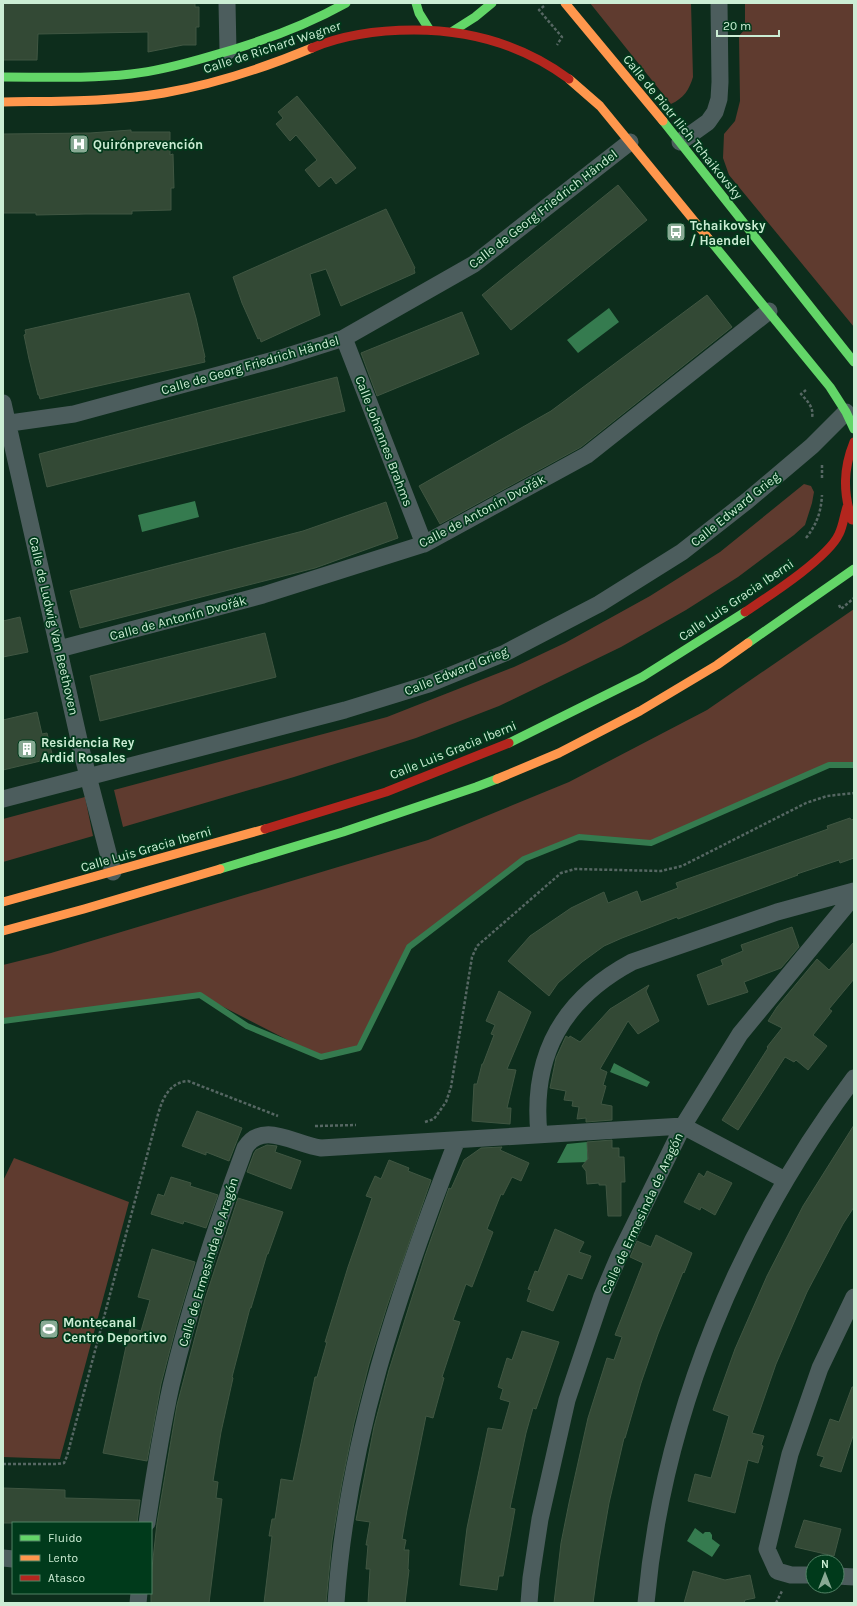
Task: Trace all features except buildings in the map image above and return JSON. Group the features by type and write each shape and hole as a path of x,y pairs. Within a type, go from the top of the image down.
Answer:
{"main road":[{"name":"Calle de Richard Wagner","path":"3,77 131,74 165,68 228,51 285,33 312,22 346,3"},
{"path":"416,3 419,13 429,29"},
{"path":"453,31 475,17 492,3"},
{"name":"Calle de Piotr Ilich Tchaikovsky","path":"565,3 680,142 854,362"},
{"name":"Calle de Richard Wagner","path":"3,102 102,100 184,89 258,68 347,36 374,31 429,29 453,31 491,39 515,48 545,63"},
{"path":"545,63 586,92 608,114 822,377 846,412 854,429"},
{"path":"854,442 846,463 844,478 844,493 847,507 854,523"},
{"name":"Calle Luis Gracia Iberni","path":"3,902 253,833 386,792 501,746 635,681 746,612 810,565 833,542 838,534 847,507"},
{"path":"3,931 84,909 343,832 476,787 559,753 640,711 710,669 854,569"}],"street":[{"path":"227,3 228,51"},
{"path":"680,142 708,122 716,112 719,99 720,82 719,3"},
{"name":"Calle de Georg Friedrich Händel","path":"5,424 74,414 281,358 344,338 474,264 630,142"},
{"name":"Calle de Antonín Dvořák","path":"59,650 263,595 424,544 587,455 769,311"},
{"name":"Calle Johannes Brahms","path":"344,338 424,544"},
{"name":"Calle de Ludwig Van Beethoven","path":"3,403 5,424 88,777 113,872"},
{"name":"Calle Edward Grieg","path":"3,799 345,710 429,684 505,653 599,604 682,552 747,501 812,446 846,412"},
{"path":"539,1134 537,1113 538,1093 541,1073 550,1046 559,1028 571,1011 597,984 632,962 777,912 854,891"},
{"name":"Calle de Ermesinda de Aragón","path":"529,1603 531,1578 540,1518 566,1408 602,1296 618,1256 683,1126 740,1034 854,896"},
{"path":"646,1603 656,1526 671,1455 688,1395 715,1322 749,1247 785,1180 825,1116 854,1078"},
{"name":"Calle de Ermesinda de Aragón","path":"147,1522 171,1386 187,1326 215,1230 245,1148 248,1142 254,1137 270,1134 312,1147 321,1148 683,1126 785,1180"},
{"path":"336,1603 351,1491 371,1394 406,1277 424,1225 457,1140"},
{"path":"805,1576 791,1575 777,1571 767,1549 790,1454 820,1368 854,1297"}],"path":[{"path":"545,63 562,37 539,10 547,3"},
{"path":"822,377 801,394 811,405 813,413 808,432 804,438 823,458 821,471 822,484"},
{"path":"805,540 812,530 821,511 823,491"},
{"path":"827,589 841,609 854,598"},
{"path":"424,1122 434,1118 446,1102 451,1087 472,957 477,946 561,873 575,869 661,871 682,866 806,803 827,796 854,793"},
{"path":"3,1464 64,1463 153,1133 160,1108 168,1090 180,1082 188,1081 282,1117"},
{"path":"308,1125 360,1125"}],"shaded area":[{"path":"590,3 691,3 693,77 688,90 683,96 671,104"},
{"path":"745,3 854,3 854,327 729,175 723,158 724,134 735,121 740,101 739,36 745,29"},
{"path":"609,308 619,322 578,353 567,340"},
{"path":"804,484 811,486 814,492 812,503 805,525 794,535 738,577 686,610 621,647 499,706 416,738 294,777 123,827 114,790 387,717 514,667 565,643 650,596 720,552"},
{"path":"195,501 199,517 142,532 138,515"},
{"path":"854,609 854,765 829,765 651,843 579,837 524,859 409,947 359,1048 321,1057 200,995 3,1021 3,965 51,953 428,840 569,782 707,710"},
{"path":"85,797 93,836 3,862 3,819"},
{"path":"614,1063 650,1082 647,1087 610,1072"},
{"path":"587,1142 588,1162 557,1163 567,1144"},
{"name":"Montecanal Centro Deportivo","path":"14,1158 129,1202 60,1459 3,1457 3,1181"},
{"path":"695,1528 703,1534 705,1532 710,1532 712,1539 720,1545 712,1557 687,1541"}],"waterway":[{"path":"3,1021 200,995 247,1026 321,1057 359,1048 409,947 524,859 579,837 651,843 829,765 854,765"}],"traffic: fast":[{"path":"3,77 99,77 141,73 161,69 201,59 263,40 313,20 346,3"},
{"path":"416,3 419,13 429,29"},
{"path":"453,31 475,17 492,3"},
{"path":"663,121 854,362"},
{"path":"709,239 830,387 846,412 854,429"},
{"path":"748,643 854,569"},
{"path":"509,743 642,677 745,612"},
{"path":"220,869 343,832 497,779"}],"traffic: slow":[{"path":"565,3 663,121"},
{"path":"3,102 104,100 164,93 239,75 312,48"},
{"path":"569,79 600,106 709,239"},
{"path":"497,779 559,753 640,711 717,665 748,643"},
{"path":"3,902 265,829"},
{"path":"3,931 220,869"}],"traffic: jam":[{"path":"312,48 337,39 375,32 414,30 456,33 496,42 515,49 533,57 569,79"},
{"path":"852,520 847,500 846,471 854,442"},
{"path":"745,612 797,576 833,544 842,528 847,507"},
{"path":"265,829 386,792 509,743"}],"place":[{"name":"Quirónprevención","path":"79,144"},
{"name":"Tchaikovsky / Haendel","path":"676,232"},
{"name":"Residencia Rey Ardid Rosales","path":"27,749"},
{"name":"Montecanal Centro Deportivo","path":"49,1329"}]}
